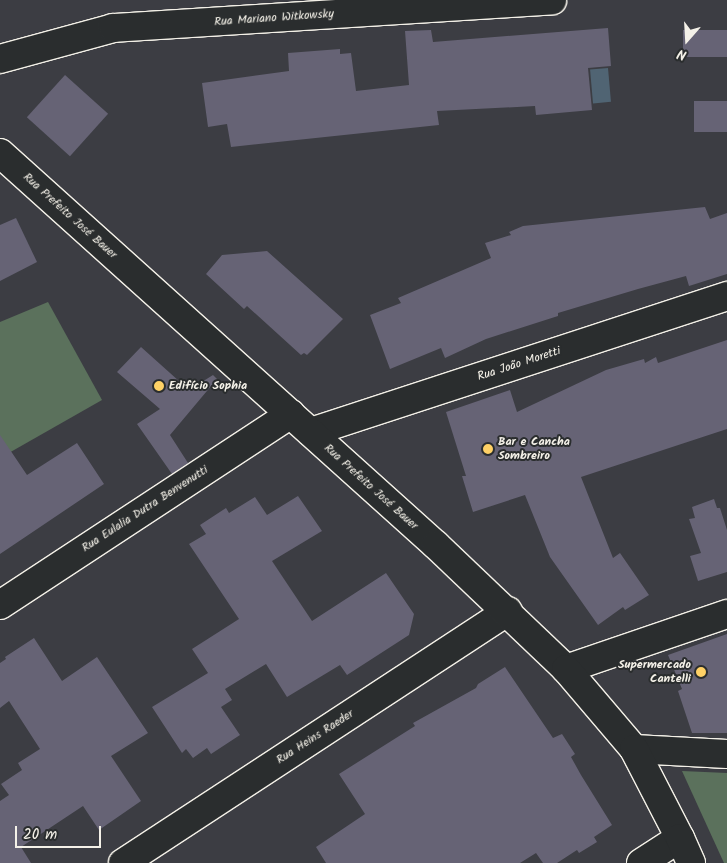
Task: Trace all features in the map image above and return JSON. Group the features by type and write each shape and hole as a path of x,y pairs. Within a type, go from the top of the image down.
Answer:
{"street":[{"name":"Rua Mariano Witkowsky","path":"0,59 113,28 552,0"},
{"name":"Rua Prefeito José Bauer","path":"0,153 508,611 566,669 634,749 691,863"},
{"name":"Rua João Moretti","path":"311,432 727,296"},
{"name":"Rua Eulalia Dutra Benvenutti","path":"0,605 291,414"},
{"name":"Rua Heins Raeder","path":"123,863 508,611"},
{"path":"566,669 727,614"},
{"path":"634,749 727,754"},
{"path":"641,863 680,838"}],"green space":[{"path":"48,302 102,400 0,458 0,322"},
{"path":"682,771 727,773 727,863 724,863"}],"water":[{"path":"608,68 611,102 593,103 590,70"}],"building":[{"path":"608,28 611,66 588,68 592,110 536,115 535,106 437,111 439,125 231,147 227,124 208,127 202,83 289,71 288,53 340,49 340,54 351,53 356,91 409,85 405,31 431,30 433,42"},
{"path":"683,30 727,30 727,57 683,57"},
{"path":"65,75 108,114 70,156 27,117"},
{"path":"694,101 727,101 727,132 694,132"},
{"path":"705,207 710,219 727,213 727,274 689,286 686,276 638,289 558,313 558,316 486,339 445,358 441,348 390,369 370,315 401,303 398,298 491,258 485,243 511,235 509,232 523,226"},
{"path":"16,218 37,262 0,281 0,225"},
{"path":"267,251 343,319 307,355 304,353 301,355 247,306 244,309 206,274 222,255"},
{"path":"727,340 727,429 581,477 613,558 620,553 649,595 625,610 623,607 598,625 550,557 525,495 473,512 462,476 466,476 446,412 510,390 517,412 606,370 644,359 645,363 656,357 658,363"},
{"path":"141,347 189,390 213,375 217,379 170,435 188,463 172,474 137,424 160,409 117,372"},
{"path":"0,435 27,475 77,443 104,484 0,554"},
{"path":"298,496 322,531 272,561 312,621 386,573 414,614 409,635 347,675 340,665 287,697 266,664 225,689 232,700 221,707 240,735 211,754 207,748 193,758 186,749 182,753 152,707 208,673 192,649 239,619 189,544 206,534 200,525 226,508 229,513 255,497 267,515"},
{"path":"714,499 717,508 720,508 727,530 727,572 698,581 690,556 701,553 689,519 695,518 692,507"},
{"name":"Supermercado Cantelli","path":"727,634 727,733 692,733 678,691 682,689 668,655"},
{"path":"34,638 62,681 97,657 148,733 111,756 141,801 99,830 83,806 21,847 31,863 0,863 0,801 9,795 1,784 22,770 18,763 40,749 9,701 0,708 0,663 6,659 5,657"},
{"path":"505,667 553,738 562,734 575,754 571,757 612,825 594,837 597,842 579,853 577,850 557,863 543,863 536,853 520,863 326,863 316,847 365,814 339,774 415,726 413,723 476,688 478,684"}],"place":[{"name":"Edifício Sophia","path":"159,386"},
{"name":"Bar e Cancha Sombreiro","path":"488,449"},
{"name":"Supermercado Cantelli","path":"701,672"}]}
